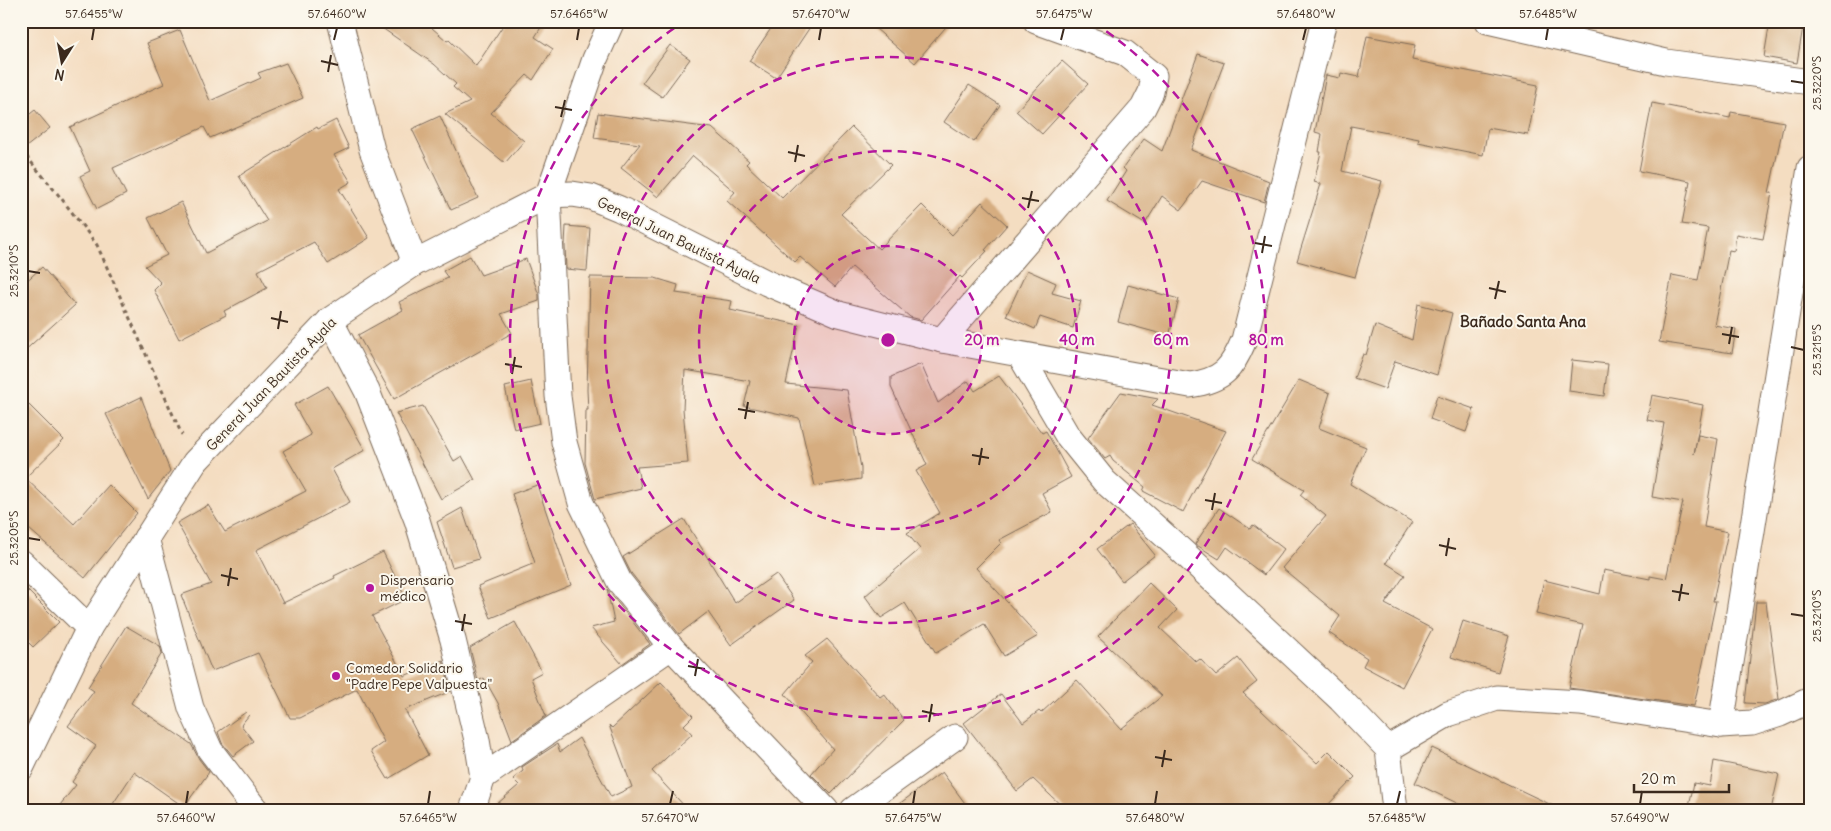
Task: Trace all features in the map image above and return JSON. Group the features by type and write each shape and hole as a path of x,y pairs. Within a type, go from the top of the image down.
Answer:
{"street":[{"path":"340,21 372,150 415,263"},
{"path":"612,21 595,59 548,195 558,396 564,442 581,503 619,581 671,647 826,810"},
{"path":"942,340 1143,108 1151,92 1154,76 1125,53 1036,21"},
{"name":"General Juan Bautista Ayala","path":"21,768 89,628 195,462 330,320 415,263 548,195 572,194 592,197 620,209 767,283 839,314 942,340 1190,385 1215,380 1222,375 1238,354 1244,340 1324,21"},
{"path":"1488,21 1666,62 1810,82"},
{"path":"1721,725 1810,168"},
{"path":"330,320 367,391 417,520 453,640 477,740 483,778 472,810"},
{"path":"1020,355 1067,435 1104,481 1334,693 1388,749 1395,810"},
{"path":"146,538 191,708 210,750 256,810"},
{"path":"21,562 89,628"},
{"path":"483,778 671,647"},
{"path":"1388,749 1448,714 1497,698 1580,703 1721,725 1752,723 1780,714 1810,700"},
{"path":"853,810 955,737"}],"path":[{"path":"21,150 97,245 195,462"}],"building":[{"path":"372,21 424,21 447,41 449,40 476,66 506,21 545,21 535,37 553,49 533,80 527,75 491,113 524,141 505,163 445,114 470,102 453,87 456,84 434,64"},
{"path":"776,21 814,21 776,78 749,61"},
{"path":"867,21 951,21 915,63"},
{"path":"1770,21 1804,21 1797,63 1764,57"},
{"path":"180,30 210,101 261,78 258,73 286,63 303,98 210,138 204,127 113,168 126,194 97,209 80,176 90,171 70,127 164,84 147,43"},
{"path":"1367,36 1415,45 1412,60 1538,85 1528,135 1488,128 1483,155 1418,142 1419,139 1351,126 1342,171 1382,181 1355,277 1297,261 1321,184 1314,182 1321,152 1319,152 1322,134 1315,132 1326,75 1340,78 1341,73 1359,77"},
{"path":"670,45 690,59 662,97 642,83"},
{"path":"1198,54 1224,63 1191,150 1269,181 1264,202 1202,181 1181,210 1162,196 1145,224 1107,201 1126,171 1123,168 1144,139 1162,151"},
{"path":"1062,61 1088,84 1042,134 1016,111"},
{"path":"969,85 1000,105 974,142 944,122"},
{"path":"1652,103 1730,118 1731,112 1784,122 1769,193 1772,193 1763,239 1736,234 1734,251 1729,250 1714,325 1736,329 1732,353 1659,342 1672,275 1698,280 1708,228 1682,224 1690,181 1639,171"},
{"path":"35,110 50,128 21,151 21,121"},
{"path":"598,113 712,128 749,161 746,164 782,198 852,127 891,165 841,214 879,249 922,205 952,235 982,202 1007,225 985,250 987,251 962,278 960,276 921,320 910,317 852,267 835,287 800,257 795,262 727,201 735,192 693,156 658,197 621,168 640,144 594,138"},
{"path":"440,116 478,198 451,210 412,129"},
{"path":"336,120 349,148 334,155 351,182 339,189 369,238 328,264 314,242 258,271 267,288 224,311 226,315 179,339 154,290 161,283 145,266 167,255 148,218 181,202 206,253 267,221 239,176 317,127 318,129"},
{"path":"566,226 590,228 587,271 566,269"},
{"path":"470,256 481,275 526,259 539,295 539,301 501,314 512,333 394,399 358,335 403,310 399,302 448,278 443,271"},
{"path":"42,267 75,305 21,354 21,286"},
{"path":"1027,270 1056,283 1052,293 1081,301 1073,328 1040,317 1035,329 1006,316"},
{"path":"590,277 655,278 678,285 676,293 732,301 730,310 799,325 786,384 847,390 861,468 861,479 815,486 799,418 744,406 750,381 685,370 683,409 688,463 637,467 641,488 595,499 585,463 586,410 588,410"},
{"path":"1128,285 1179,299 1169,336 1118,322"},
{"path":"1418,304 1452,313 1437,375 1395,361 1385,389 1354,378 1363,354 1366,355 1375,325 1412,340"},
{"path":"1572,360 1608,364 1604,396 1569,391"},
{"path":"921,364 938,403 968,381 975,391 999,376 1042,433 1046,431 1071,477 1042,493 1052,512 999,540 1001,543 976,568 1038,636 1004,656 984,624 936,653 905,603 881,618 865,596 920,549 907,533 940,513 916,471 927,465 891,387 891,377"},
{"path":"1299,380 1330,393 1319,428 1366,447 1350,484 1412,522 1386,563 1405,575 1385,604 1432,629 1402,687 1363,666 1367,658 1329,633 1340,616 1282,568 1326,516 1300,495 1304,490 1252,459"},
{"path":"531,381 540,423 514,429 505,387"},
{"path":"328,386 365,450 332,469 350,502 256,550 283,603 383,552 406,599 372,616 404,676 443,660 451,691 405,710 428,755 388,779 371,751 384,742 357,689 300,718 290,718 258,653 212,671 181,595 211,584 177,523 208,505 225,532 306,491 283,451 311,435 294,405"},
{"path":"1121,392 1158,399 1152,405 1226,431 1183,512 1143,491 1145,487 1113,461 1110,456 1105,459 1088,438"},
{"path":"1652,395 1703,405 1694,454 1698,435 1718,439 1704,527 1728,532 1694,706 1569,688 1583,625 1536,614 1544,580 1600,594 1604,570 1650,579 1650,576 1666,579 1683,502 1652,497 1664,423 1647,420"},
{"path":"1437,396 1474,409 1466,432 1430,419"},
{"path":"21,397 64,440 25,478 74,524 109,485 137,513 85,578 21,522"},
{"path":"141,397 170,471 148,499 106,414"},
{"path":"423,406 454,461 462,456 475,480 441,499 396,413"},
{"path":"537,485 571,585 491,618 478,586 535,563 512,494"},
{"path":"462,508 479,559 452,567 437,522"},
{"path":"1219,508 1250,529 1253,525 1284,549 1264,575 1227,547 1219,559 1195,544"},
{"path":"684,519 735,603 776,574 794,600 731,645 708,612 679,634 631,573 623,557"},
{"path":"1130,524 1155,555 1122,581 1097,549"},
{"path":"1149,583 1177,610 1160,628 1196,662 1200,659 1216,676 1238,658 1257,682 1243,693 1317,763 1329,751 1355,777 1323,810 1066,810 1033,779 1017,791 964,723 1001,694 1023,723 1039,711 1041,713 1077,680 1121,729 1162,696 1098,637"},
{"path":"21,584 59,622 33,647 21,635"},
{"path":"607,589 650,644 622,664 591,628 614,622"},
{"path":"1756,602 1766,602 1779,699 1765,704 1745,703"},
{"path":"1463,621 1509,636 1498,672 1451,657"},
{"path":"515,622 542,672 531,678 546,716 512,740 498,703 484,678 478,681 470,648"},
{"path":"126,626 160,646 162,653 131,703 191,744 209,772 184,807 134,772 109,810 56,810 76,785 72,782 96,746 68,726 94,691 88,687"},
{"path":"827,639 880,697 884,694 904,720 831,794 811,774 833,749 785,694 812,662 805,656"},
{"path":"661,682 693,716 684,725 692,734 652,771 688,810 490,810 519,785 513,779 523,771 522,767 557,744 560,752 579,738 611,797 632,787 609,725 612,728"},
{"path":"246,712 249,715 241,725 253,741 233,756 222,743 218,732"},
{"path":"1432,748 1562,810 1459,810 1461,805 1415,783"},
{"path":"1714,761 1779,774 1771,810 1688,810 1694,783 1710,786"},
{"path":"942,772 970,810 891,810"}],"place":[{"name":"Dispensario médico","path":"370,588"},
{"name":"Comedor Solidario \"Padre Pepe Valpuesta\"","path":"336,676"}],"district":[{"name":"Bañado Santa Ana","path":"1523,322"}]}
